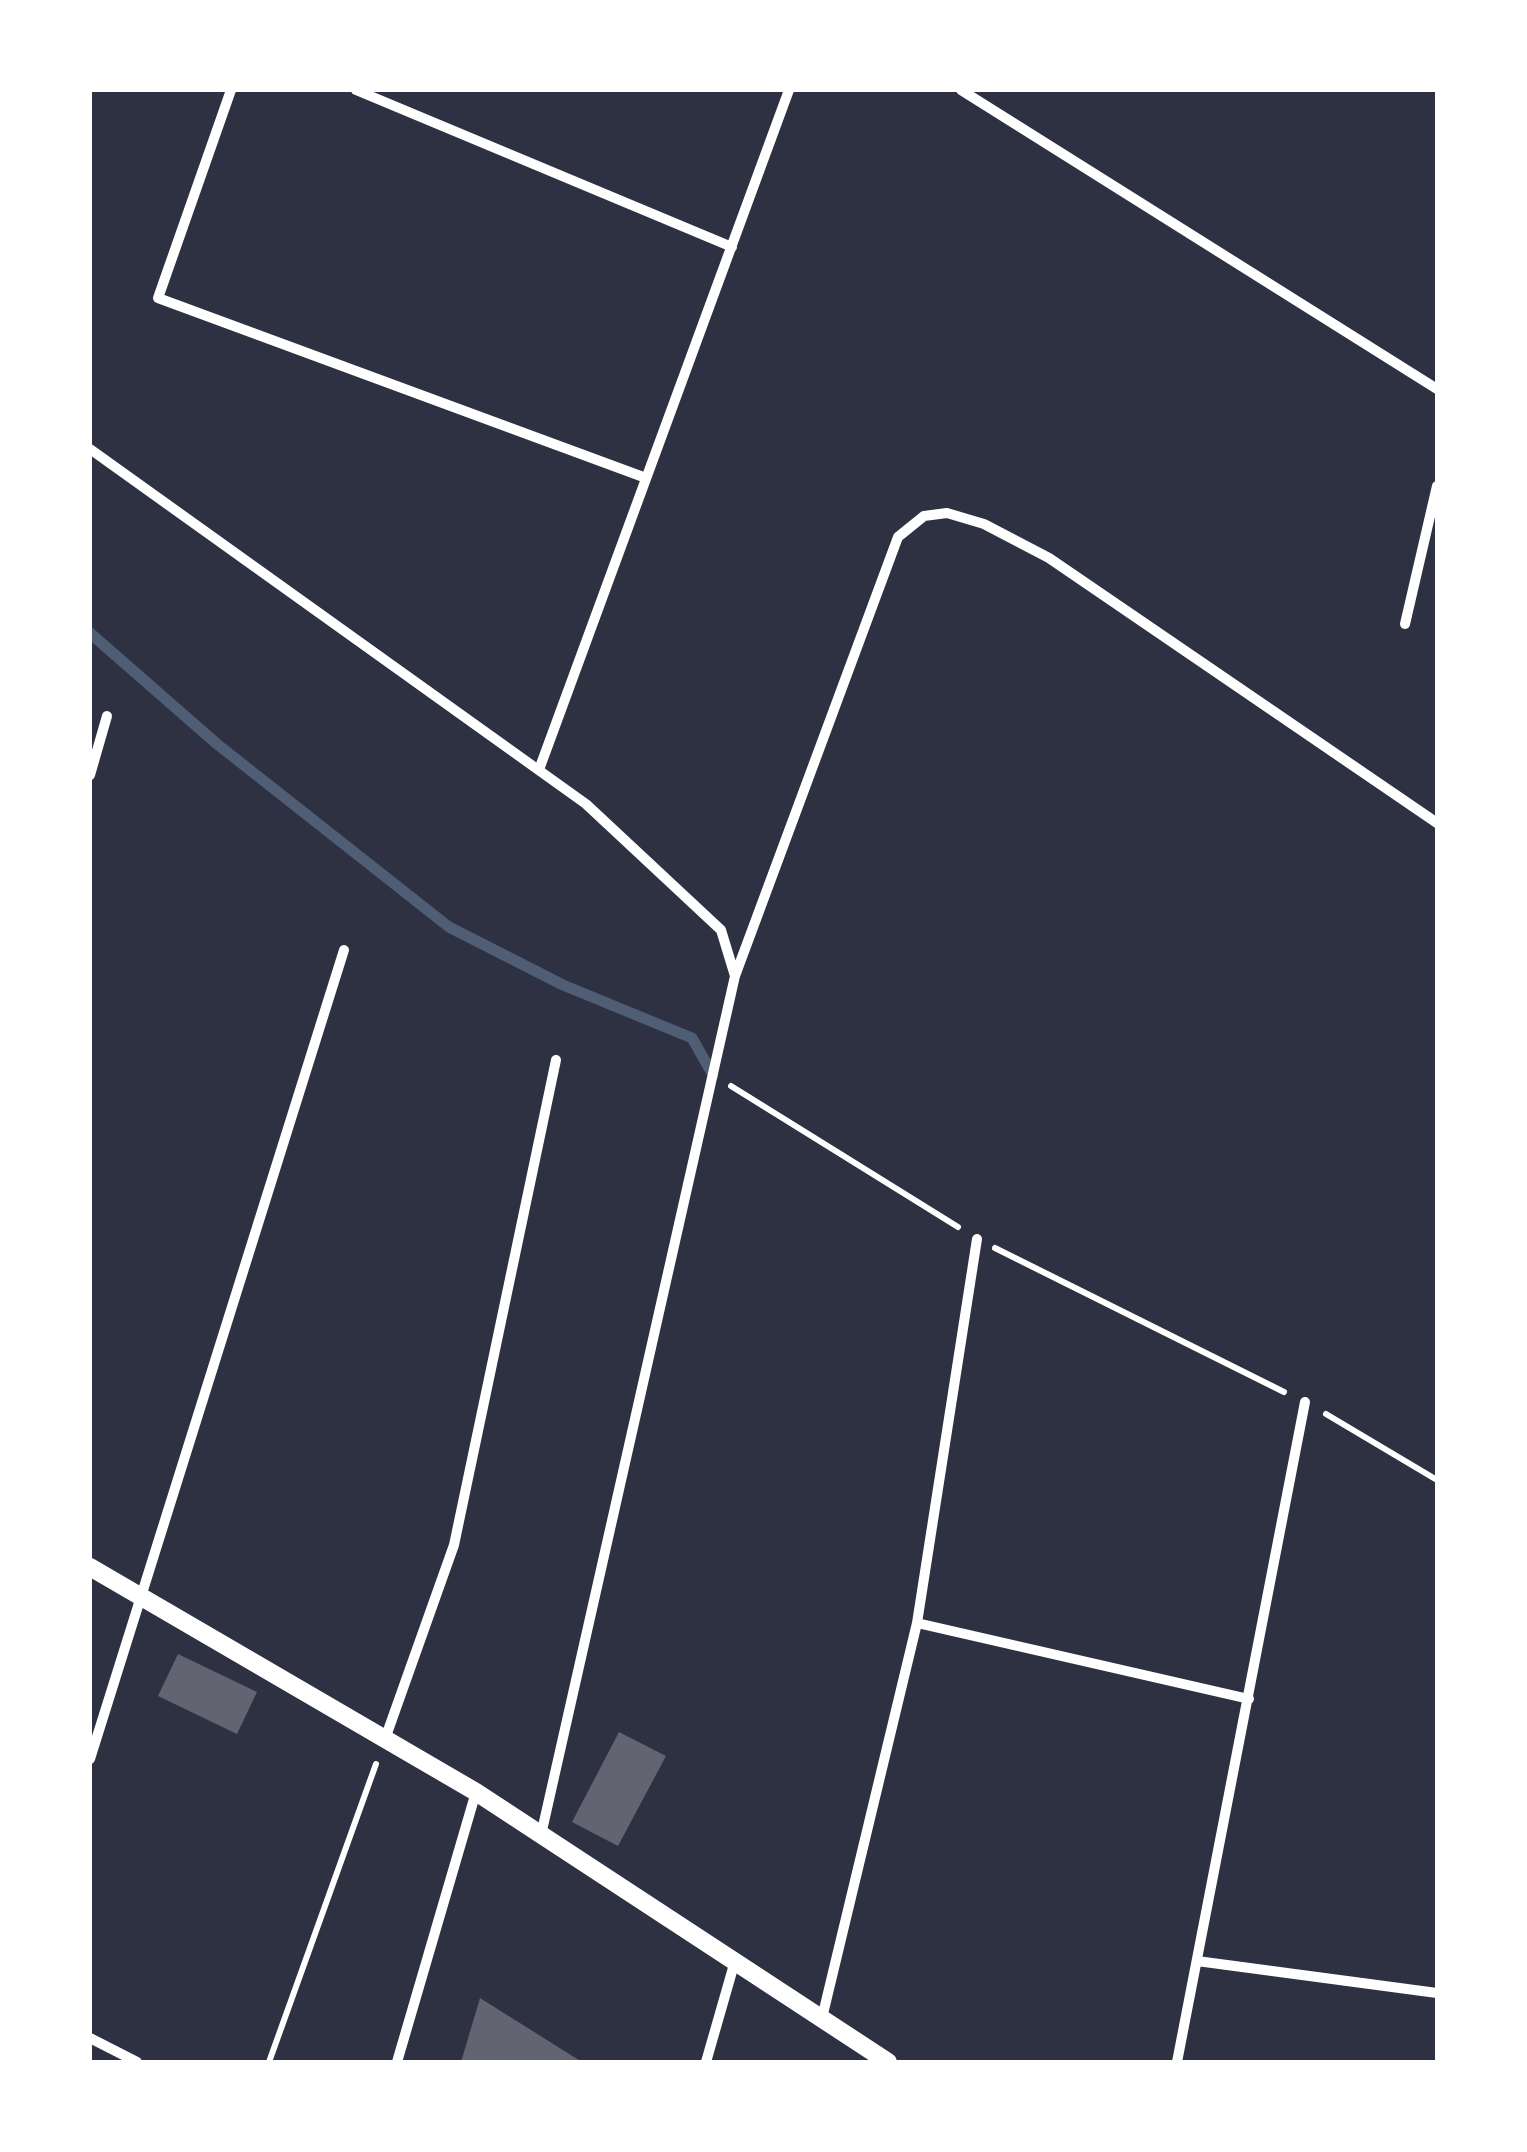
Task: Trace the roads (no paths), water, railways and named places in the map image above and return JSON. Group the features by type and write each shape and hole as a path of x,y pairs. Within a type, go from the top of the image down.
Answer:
{"street":[{"path":"231,90 158,298 646,478"},
{"path":"356,90 732,247"},
{"path":"540,767 790,90"},
{"path":"962,90 1437,389"},
{"path":"90,449 540,767 586,804 721,930 735,976"},
{"path":"1404,624 1437,486"},
{"path":"541,1834 735,976 898,537 924,516 947,513 984,524 1049,558 1437,823"},
{"path":"90,775 107,716"},
{"path":"90,1759 344,950"},
{"path":"385,1739 454,1545 556,1060"},
{"path":"822,2018 917,1623 978,1239"},
{"path":"1176,2062 1305,1402"},
{"path":"90,1567 476,1792 888,2062"},
{"path":"917,1623 1249,1699"},
{"path":"397,2062 476,1792"},
{"path":"706,2062 735,1961"},
{"path":"1197,1961 1437,1993"},
{"path":"90,2038 137,2062"}],"waterway":[{"path":"90,633 217,744 449,927 563,985 692,1038 713,1075"}]}
